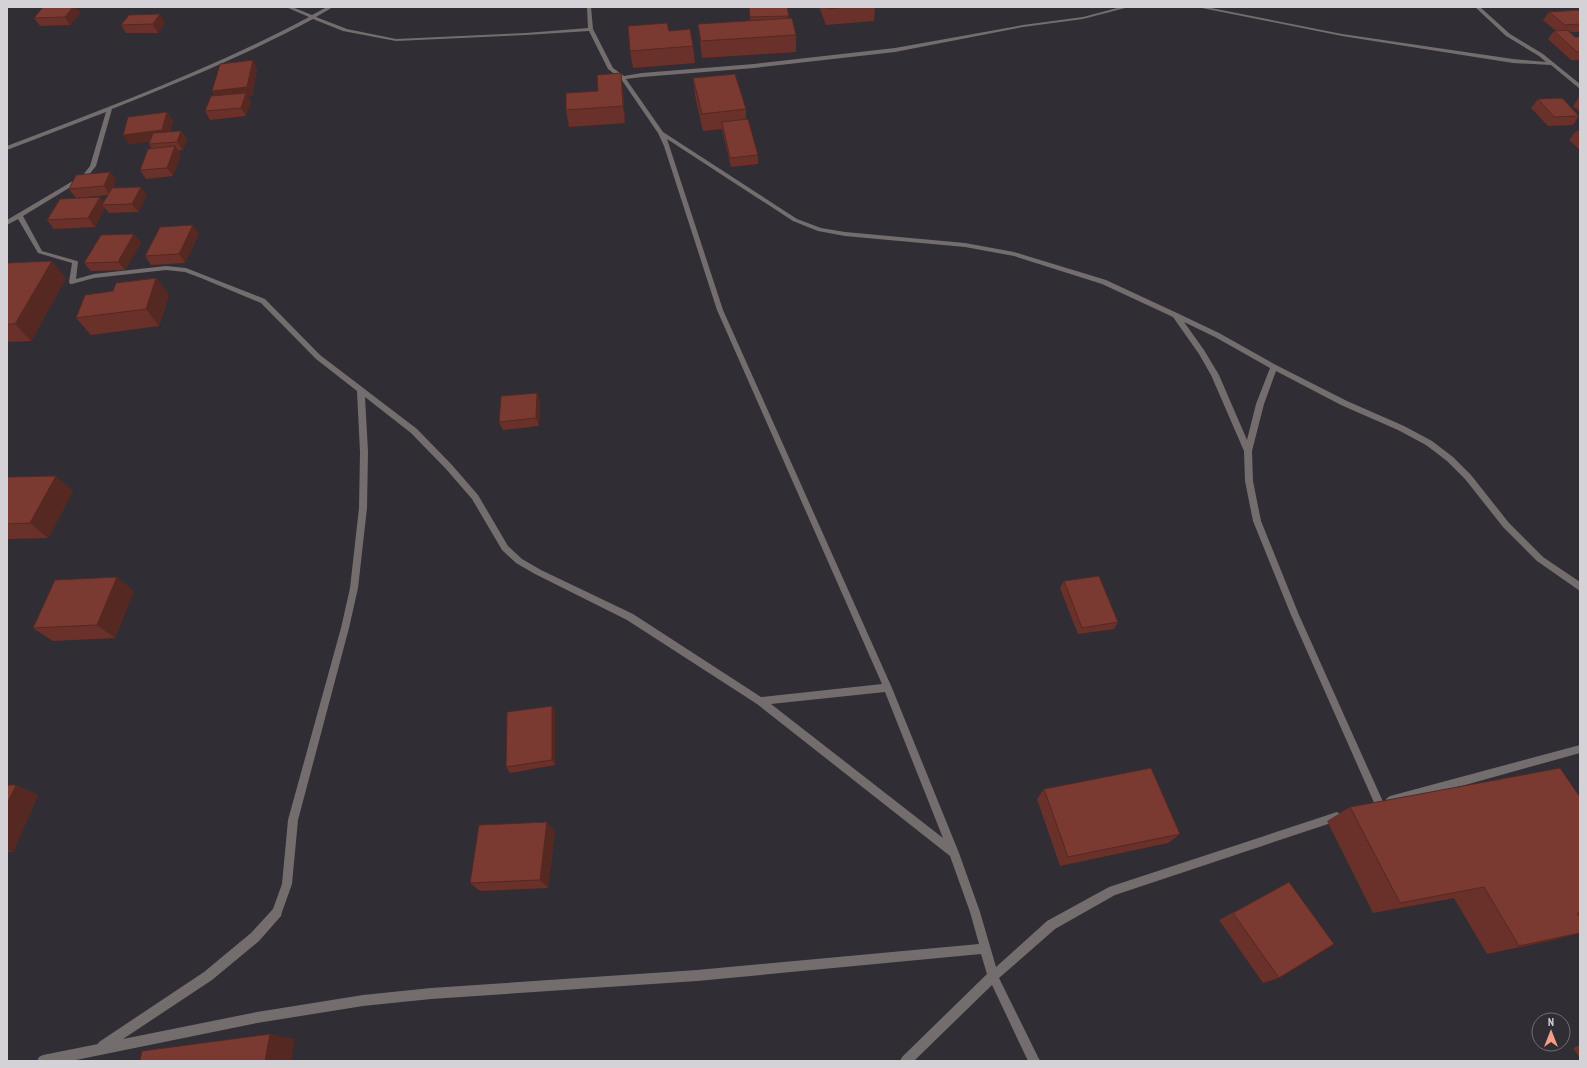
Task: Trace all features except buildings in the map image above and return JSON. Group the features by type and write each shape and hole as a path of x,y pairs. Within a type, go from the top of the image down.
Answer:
{"street":[{"path":"288,7 345,30 396,40 526,34 591,29"},
{"path":"7,148 218,64 331,7"},
{"path":"589,7 591,29 611,69 623,78 661,134 667,146 720,310 888,688 954,853 975,912 993,976 1034,1061"},
{"path":"623,78 642,75 740,68 864,54 1023,26 1083,18 1127,7"},
{"path":"1199,7 1342,35 1513,61 1552,64"},
{"path":"1477,7 1508,35 1541,55 1580,87"},
{"path":"7,223 85,176 93,166 109,108"},
{"path":"661,134 795,220 820,230 845,234 965,245 1014,254 1059,266 1104,282 1175,314 1344,403 1401,428 1428,443 1445,455 1468,477 1506,525 1540,559 1580,587"},
{"path":"20,216 40,252 75,262 72,282 94,276 115,275 166,268 186,270 263,301 318,357 414,431 449,467 475,497 504,548 520,561 538,572 630,617 760,701 954,853"},
{"path":"1175,314 1202,352 1215,375 1248,451"},
{"path":"1274,367 1260,404 1248,451 1249,481 1257,521 1294,616 1375,805 1580,749"},
{"path":"99,1049 208,976 255,937 277,912 287,884 293,820 345,628 354,588 363,508 364,452 362,390"},
{"path":"760,701 888,688"},
{"path":"906,1061 993,976 1051,925 1113,891 1348,814"},
{"path":"43,1061 189,1030 330,1005 448,992 607,983 873,960 986,948"}]}
